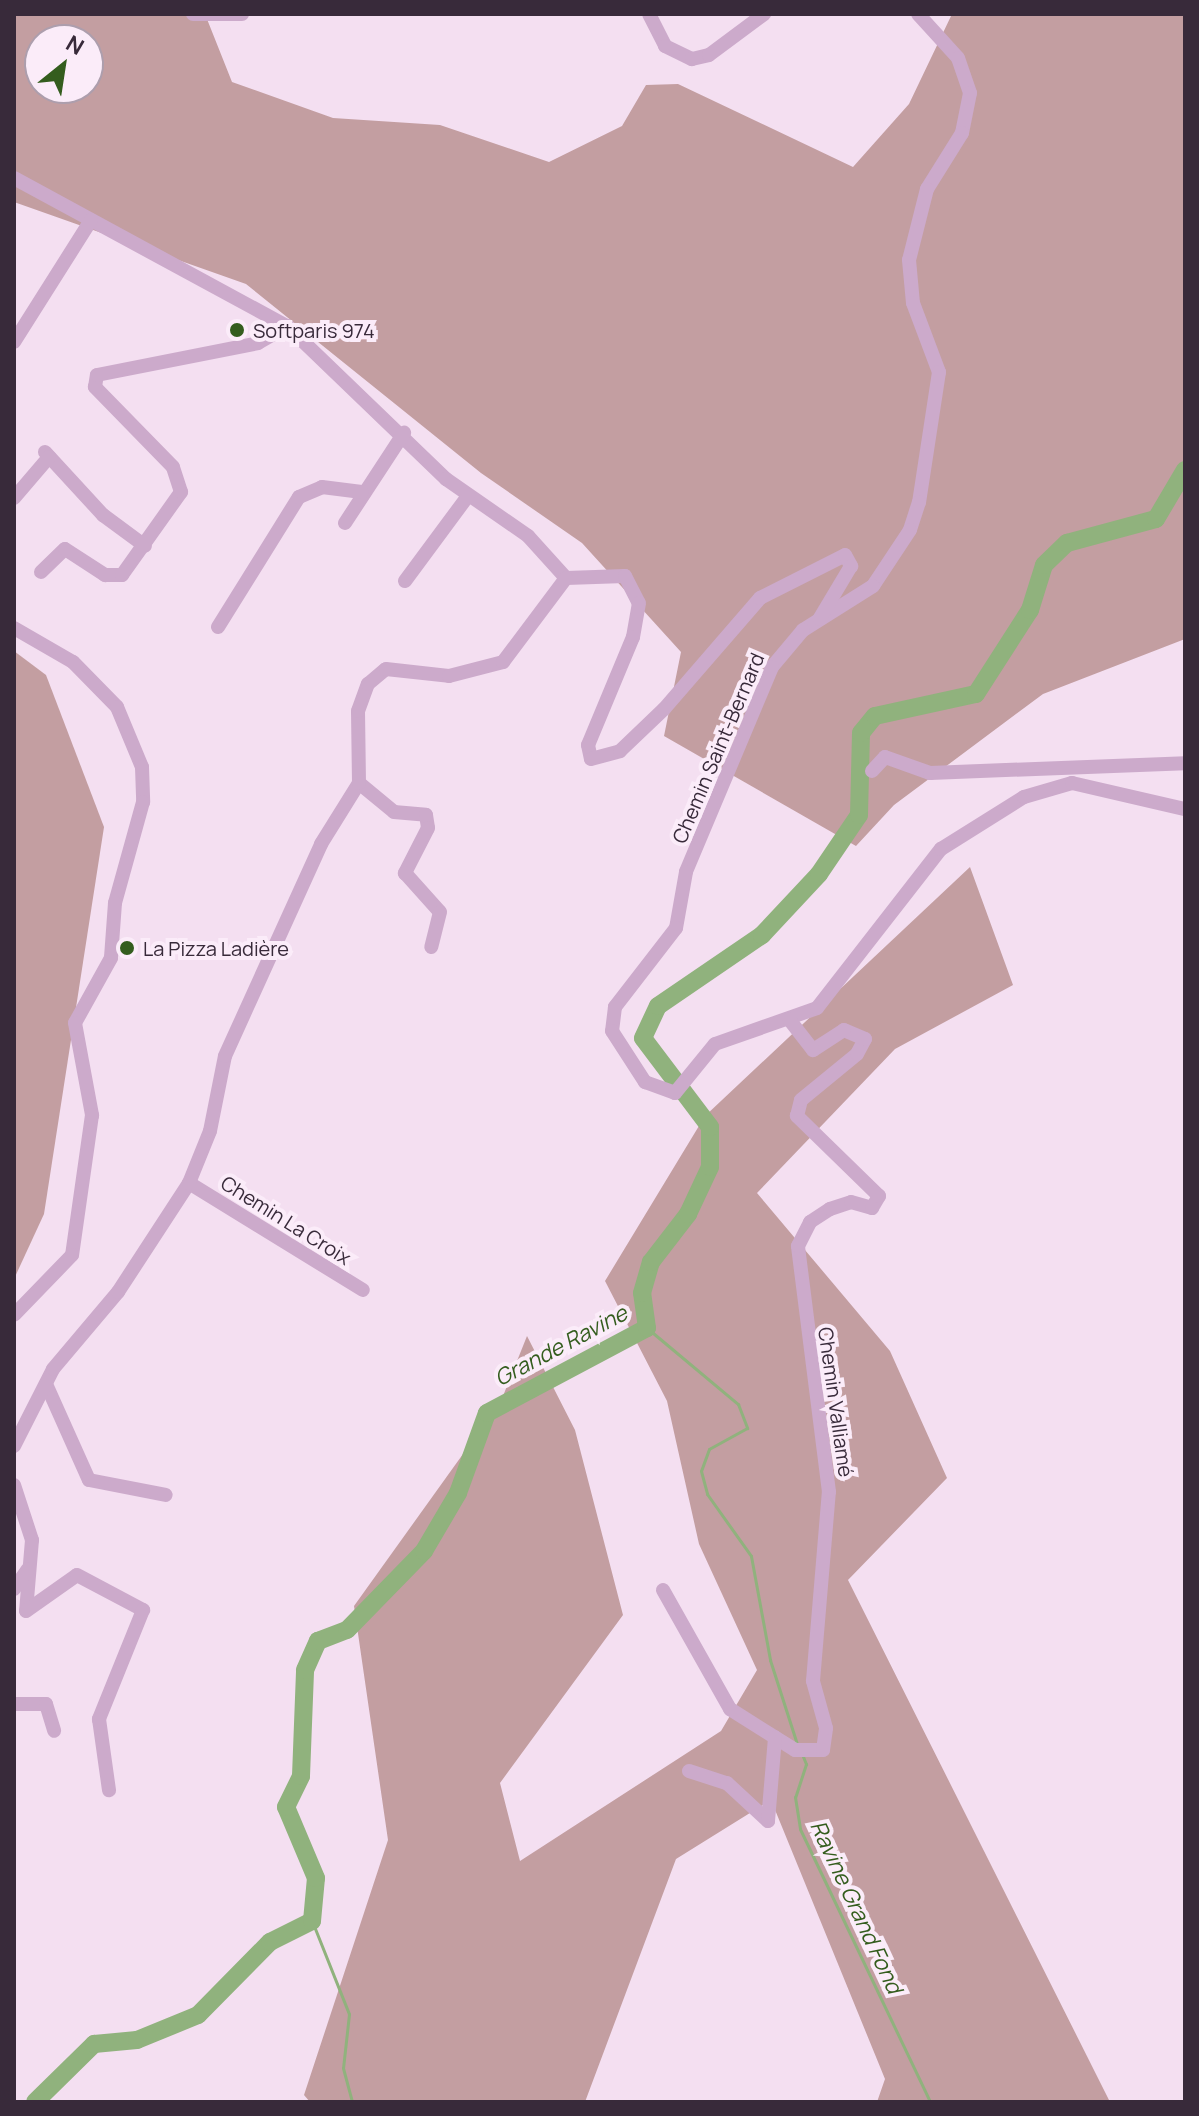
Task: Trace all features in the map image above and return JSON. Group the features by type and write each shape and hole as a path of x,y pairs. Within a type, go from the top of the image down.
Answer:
{"street":[{"path":"193,14 242,14"},
{"path":"649,14 665,46 692,59 709,55 764,14"},
{"name":"Chemin Saint-Bernard","path":"789,1019 715,1044 689,1083 675,1093 645,1082 612,1031 611,1015 676,928 686,872 772,667 820,618 856,600 889,567 910,530 931,452 939,372 913,303 909,260 927,189 962,133 970,93 958,58 918,14"},
{"path":"14,178 287,326 468,496 528,536 566,578 625,576 639,603 625,669 588,745 595,761 620,751 664,709 760,598 845,555 851,566 820,618"},
{"path":"14,342 91,220"},
{"path":"41,572 65,549 105,575 122,575 179,498 181,481 95,387 97,375 258,343 287,326"},
{"path":"345,523 362,492 404,433"},
{"path":"14,498 47,455 145,546"},
{"path":"218,627 299,497 322,487 362,492"},
{"path":"405,581 468,496"},
{"path":"14,1446 46,1384 189,1183 229,1046 268,973 321,844 359,783 358,711 374,676 386,669 449,676 503,662 566,578"},
{"path":"14,628 73,662 117,707 142,767 143,802 115,903 108,966 75,1023 92,1115 72,1255 14,1315"},
{"path":"872,771 885,757 930,773 1185,763"},
{"path":"1072,783 1100,766"},
{"path":"1100,766 1096,777 1109,788"},
{"path":"359,783 394,812 426,815 428,828 405,873 440,912 431,947"},
{"path":"789,1019 829,997 941,849 1037,790 1072,783 1109,788 1185,809"},
{"name":"Chemin Valliamé","path":"663,1590 730,1709 802,1752 828,1740 813,1681 829,1492 798,1246 810,1222 830,1209 851,1202 872,1208 879,1196 797,1116 801,1100 857,1054 865,1039 844,1030 813,1050 789,1019"},
{"name":"Chemin La Croix","path":"189,1183 363,1290"},
{"path":"46,1384 89,1480 166,1495"},
{"path":"14,1485 32,1540 26,1611 77,1575 143,1610 99,1719 109,1790"},
{"path":"14,1589 31,1566"},
{"path":"14,1704 46,1704 54,1731"},
{"path":"689,1771 727,1783 768,1821 775,1737"}],"shaded area":[{"path":"14,14 205,14 232,82 333,118 440,125 549,162 622,126 646,85 678,84 853,167 909,104 952,14 1185,14 1185,639 1043,694 894,805 856,846 664,736 681,652 582,543 481,473 246,284 14,202"},
{"path":"14,651 46,675 104,827 44,1214 14,1279"},
{"path":"970,867 1013,985 895,1049 757,1193 890,1351 947,1478 848,1580 1110,2102 877,2102 885,2079 771,1800 676,1859 585,2102 310,2102 304,2095 388,1840 354,1606 501,1401 527,1336 575,1430 623,1615 500,1783 520,1861 721,1731 757,1670 699,1544 667,1401 605,1281 705,1116"}],"waterway":[{"name":"Grande Ravine","path":"35,2102 94,2044 137,2040 198,2015 270,1942 312,1921 316,1878 286,1807 301,1776 305,1670 318,1641 347,1630 424,1551 458,1493 487,1413 647,1328 642,1293 651,1262 688,1214 710,1167 710,1127 643,1038 658,1006 762,935 819,874 859,815 861,733 875,716 976,694 1030,610 1044,565 1067,543 1156,519 1185,470"},
{"name":"Ravine Grand Fond","path":"647,1328 738,1404 747,1428 709,1449 701,1471 707,1494 751,1556 770,1660 797,1744"},
{"name":"Ravine Grand Fond","path":"802,1754 806,1764 795,1797 800,1829 930,2102"},
{"path":"312,1921 349,2014 343,2068 352,2102"}],"place":[{"name":"Softparis 974","path":"237,330"},
{"name":"La Pizza Ladière","path":"127,948"}]}
